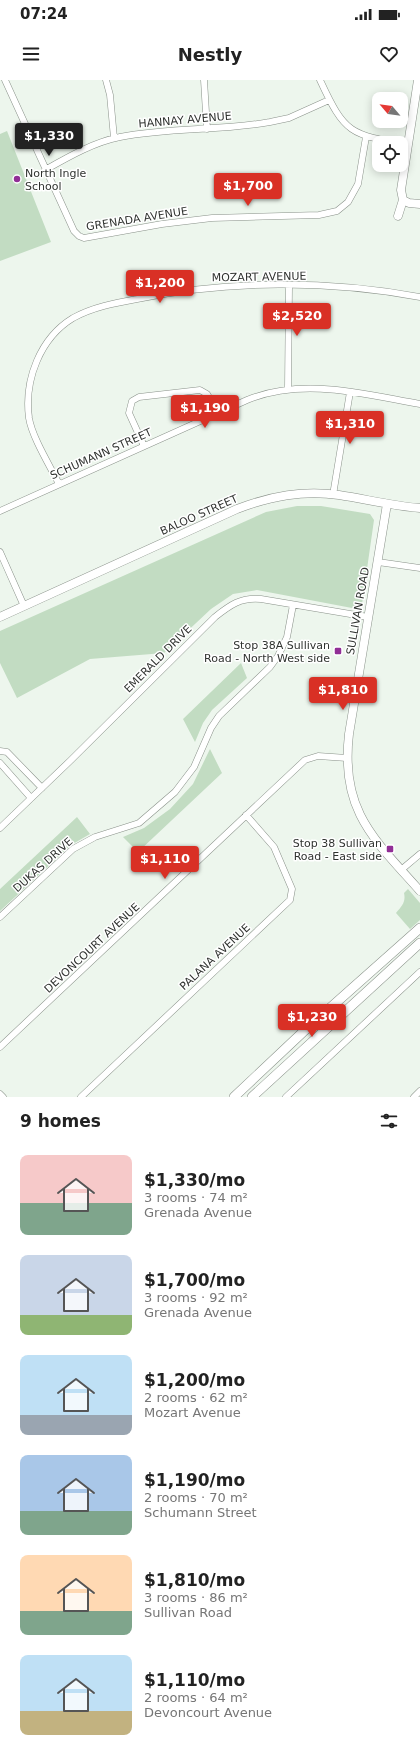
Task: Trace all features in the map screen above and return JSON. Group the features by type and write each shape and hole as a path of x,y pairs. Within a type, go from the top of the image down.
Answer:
{"main road":[{"path":"234,1097 303,1032 420,928"},
{"path":"252,1097 420,943"}],"street":[{"name":"GRENADA AVENUE","path":"5,80 74,231 79,236 84,238 162,224 212,218 326,214 337,211 343,207 355,191 360,176 366,137"},
{"path":"106,80 110,94 114,138"},
{"path":"204,80 207,129"},
{"path":"320,80 337,114 346,125 356,132 372,138"},
{"path":"408,144 418,80"},
{"name":"HANNAY AVENUE","path":"45,170 93,146 114,138 142,134 258,124 280,120 329,100"},
{"path":"398,216 403,200 401,190 404,172"},
{"path":"403,200 409,203 420,204"},
{"path":"288,388 289,286"},
{"name":"MOZART AVENUE","path":"59,484 32,427 29,398 31,377 39,356 52,337 67,323 96,308 154,296 217,287 289,286 368,289 420,297"},
{"name":"SCHUMANN STREET","path":"0,511 255,397 288,388 314,387 420,404"},
{"path":"144,446 129,413 132,401 139,397 200,390 210,397 218,413"},
{"path":"333,495 350,392"},
{"name":"BALOO STREET","path":"0,617 251,504 272,497 295,494 333,495 420,508"},
{"name":"SULLIVAN ROAD","path":"387,504 349,734 347,758 350,786 360,816 373,838 420,891"},
{"path":"0,552 24,606"},
{"path":"378,562 420,568"},
{"name":"EMERALD DRIVE","path":"0,828 228,606 238,601 252,598 368,617"},
{"name":"DUKAS DRIVE","path":"0,917 73,849 94,837 139,823 175,792 194,767 211,728 219,716 270,667 278,656 287,636 292,605"},
{"path":"0,751 7,752 42,788"},
{"name":"DEVONCOURT AVENUE","path":"0,1048 307,759 318,756 347,758"},
{"path":"0,763 31,798"},
{"name":"PALANA AVENUE","path":"82,1097 290,900 292,889 274,847 246,816"},
{"path":"401,870 420,854"},
{"path":"286,1097 420,972"},
{"path":"414,1097 420,1092"},
{"path":"0,1094 3,1097"}],"green space":[{"name":"North Ingle School","path":"7,131 51,242 0,261 0,134"},
{"path":"297,506 321,506 370,514 374,520 362,604 352,608 257,590 233,594 211,609 164,653 90,659 17,698 0,663 0,631 266,512"},
{"path":"241,663 247,678 212,710 203,723 195,742 183,719"},
{"path":"210,749 222,773 138,852 123,837 144,828 170,809 193,784"},
{"path":"77,817 90,834 71,845 0,911 0,889"},
{"path":"408,889 420,903 420,920 410,929 396,913 403,904 404,893"}],"place":[{"name":"North Ingle School","path":"17,179"},
{"name":"Stop 38A Sullivan Road - North West side","path":"338,651"},
{"name":"Stop 38 Sullivan Road - East side","path":"390,849"}]}
